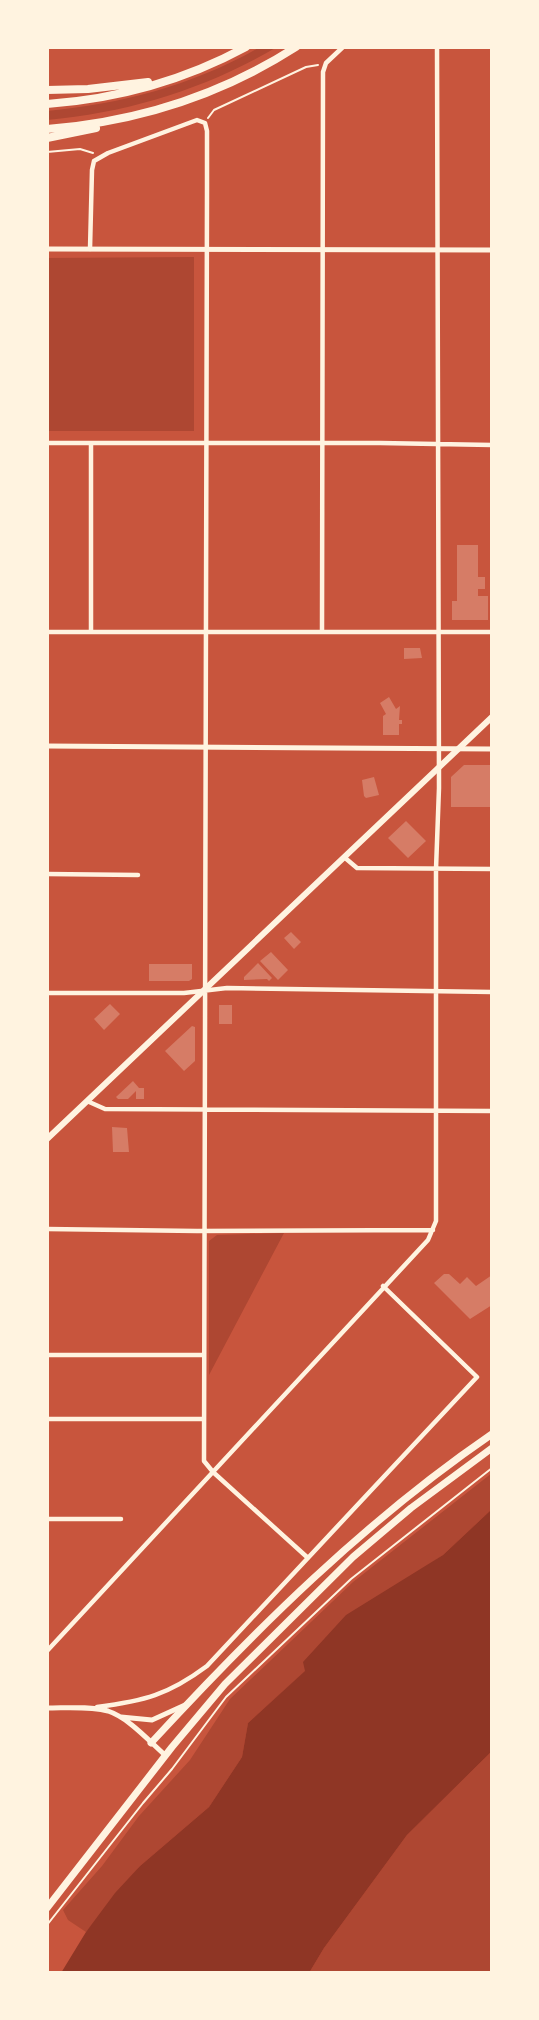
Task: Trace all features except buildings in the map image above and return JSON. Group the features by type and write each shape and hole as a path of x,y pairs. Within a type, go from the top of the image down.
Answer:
{"highway":[{"path":"47,104 103,97 175,78 246,47"},
{"path":"47,138 70,135 185,101 230,82 296,47"},
{"path":"47,90 88,89 175,78"},
{"path":"47,129 98,124 145,113"},
{"path":"151,1743 187,1703 345,1548 433,1476 492,1434"},
{"path":"47,1908 165,1755 225,1684 327,1581 411,1508 492,1448"}],"main road":[{"path":"47,1139 492,717"}],"street":[{"path":"322,631 323,72 326,63 343,47"},
{"path":"47,1651 428,1240 434,1230 438,769 437,47"},
{"path":"90,249 94,161 197,120 205,123 204,1461 308,1558"},
{"path":"47,249 492,250"},
{"path":"47,443 492,445"},
{"path":"91,443 91,631"},
{"path":"47,632 492,632"},
{"path":"47,746 492,749"},
{"path":"344,857 357,868 492,869"},
{"path":"47,874 138,875"},
{"path":"47,993 184,993 227,988 492,992"},
{"path":"87,1101 105,1110 492,1111"},
{"path":"47,1229 434,1230"},
{"path":"47,1708 90,1708 148,1699 172,1690 207,1666 477,1377 383,1286"},
{"path":"47,1355 204,1355"},
{"path":"47,1419 204,1419"},
{"path":"47,1519 121,1519"},
{"path":"121,1717 152,1720 187,1703"},
{"path":"90,1708 121,1717 165,1755"}],"path":[{"path":"205,123 214,110 306,67 326,63"},
{"path":"47,152 80,149 99,158"},
{"path":"47,1925 181,1758 226,1697 351,1579 492,1468"}],"shaded area":[{"path":"260,47 277,47 222,75 166,96 108,111 47,120 47,111 103,103 157,91 209,72"},
{"path":"194,257 194,431 47,431 47,258"},
{"path":"284,1233 209,1375 209,1241 217,1235"},
{"path":"492,1473 492,1509 443,1555 410,1577 248,1723 242,1757 209,1807 140,1866 86,1932 68,1920 63,1910 102,1866 139,1816 190,1760 230,1699 353,1582"},
{"path":"492,1509 492,1751 407,1835 324,1948 309,1973 61,1973 86,1932 115,1893 140,1866 209,1807 242,1757 248,1723 305,1671 303,1662 346,1615 443,1555"},
{"path":"492,1751 492,1973 309,1973 324,1948 407,1835"}]}
